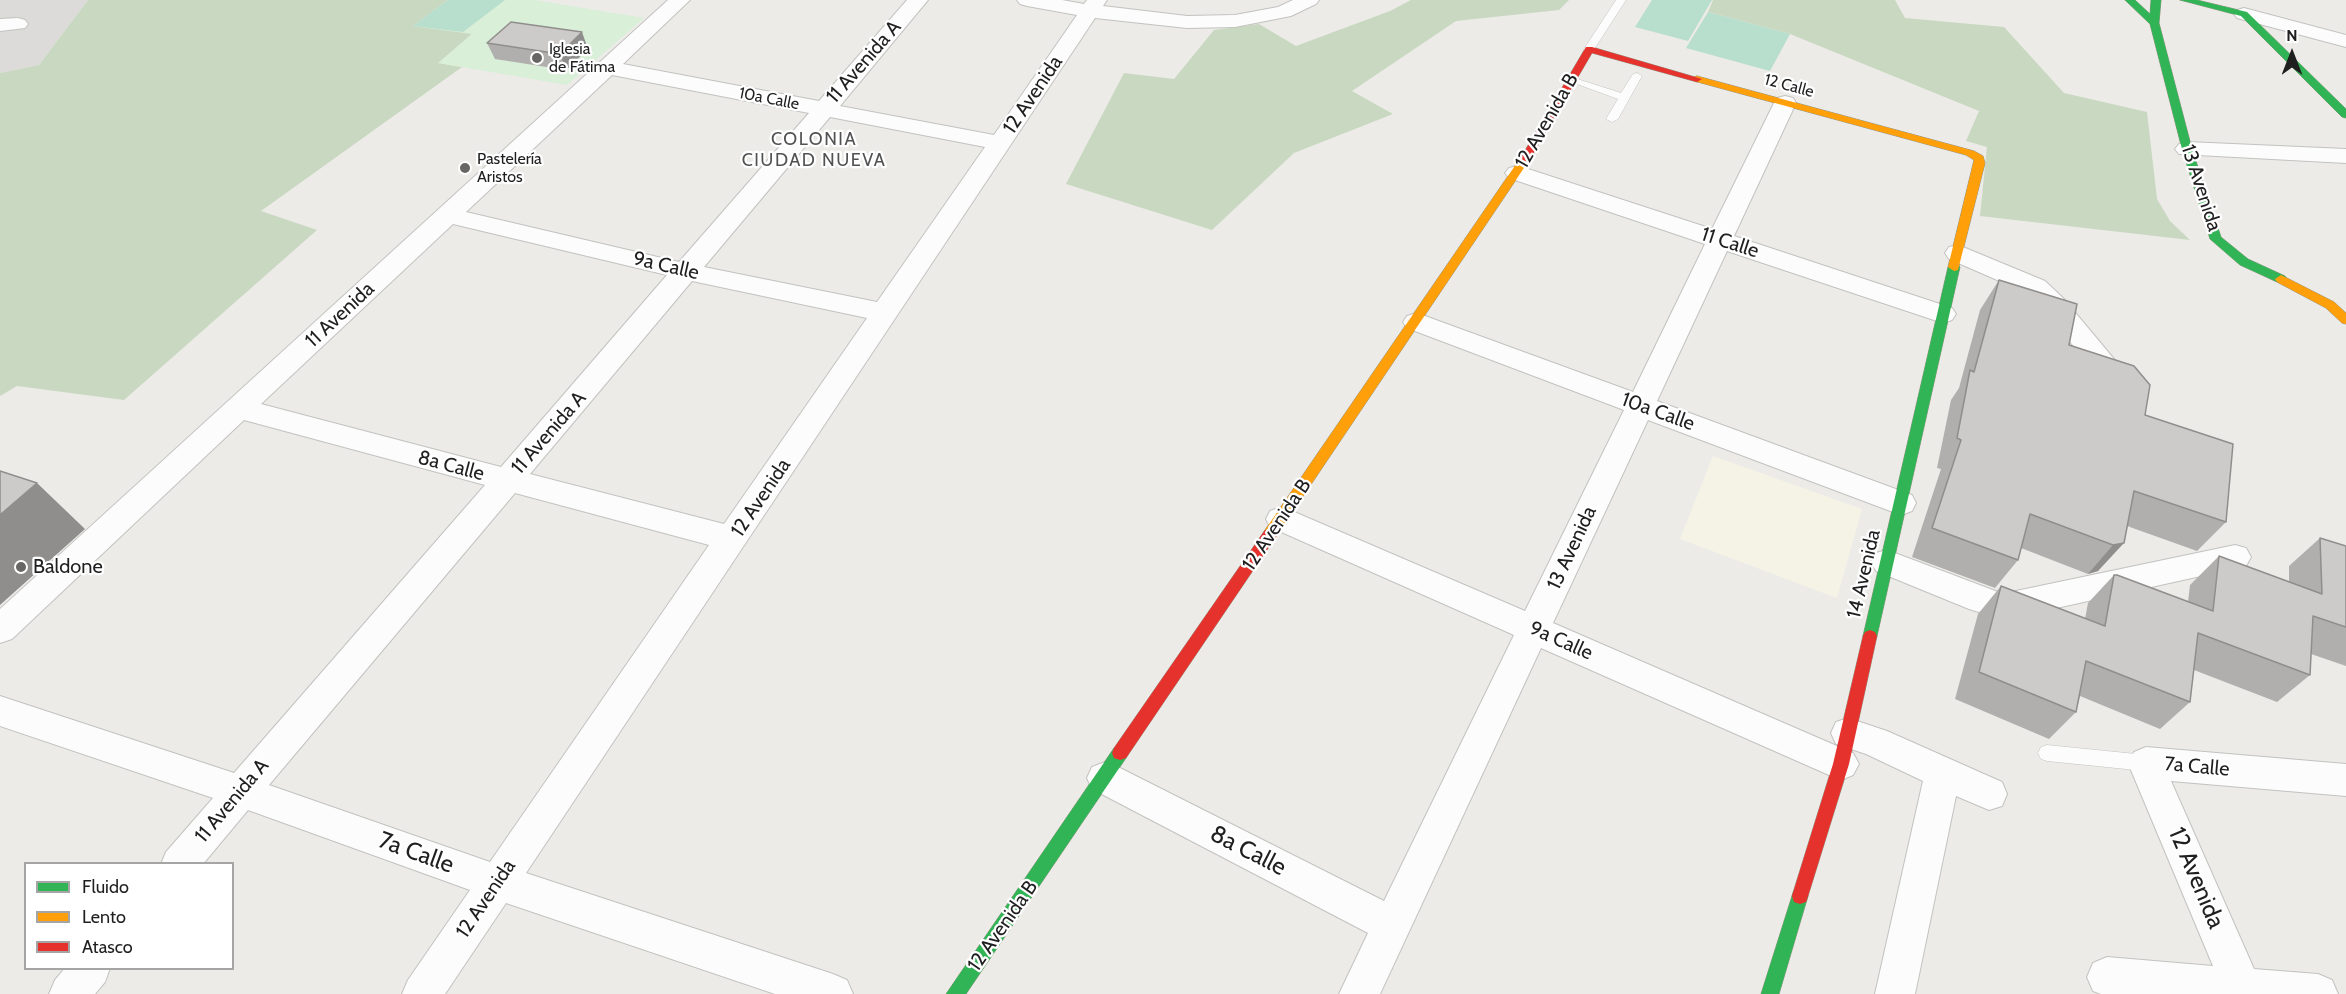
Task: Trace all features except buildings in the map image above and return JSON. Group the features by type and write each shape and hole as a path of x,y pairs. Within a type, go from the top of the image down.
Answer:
{"street":[{"name":"11 Avenida","path":"0,629 680,0"},
{"name":"11 Avenida A","path":"181,862 688,272 918,0"},
{"path":"1027,0 1094,5 1187,22 1235,21 1284,12 1309,0"},
{"path":"2130,0 2154,23"},
{"name":"13 Avenida","path":"2156,0 2154,23 2187,149 2216,239 2244,262 2306,291 2330,305 2346,319"},
{"path":"2185,0 2346,41"},
{"name":"12 Avenida","path":"422,994 1094,5"},
{"path":"2244,14 2346,116"},
{"name":"12 Avenida B","path":"955,994 1517,173 1589,49"},
{"name":"12 Calle","path":"1589,49 1970,153 1979,158"},
{"name":"10a Calle","path":"608,68 1001,143"},
{"name":"13 Avenida","path":"1359,994 1785,103"},
{"path":"2187,149 2346,156"},
{"name":"14 Avenida","path":"1770,994 1844,748 1943,314 1980,163 1979,158"},
{"name":"11 Calle","path":"1517,173 1943,314"},
{"name":"9a Calle","path":"446,215 688,272 886,313"},
{"path":"1958,253 2036,287 2054,304 2135,404"},
{"name":"10a Calle","path":"1416,322 1900,502"},
{"name":"8a Calle","path":"240,409 508,481 733,538"},
{"name":"9a Calle","path":"1281,519 1534,629 1844,748 1875,742 1989,794"},
{"path":"1887,562 1980,600 1998,605 2016,604 2235,557"},
{"name":"7a Calle","path":"0,711 833,994"},
{"name":"12 Avenida","path":"2146,763 2244,991"},
{"name":"7a Calle","path":"2146,763 2346,780"},
{"path":"1895,994 1943,772"},
{"name":"8a Calle","path":"1105,778 1391,925"},
{"path":"69,994 90,970"},
{"path":"2107,977 2244,991 2318,994"}],"lane":[{"path":"1589,49 1621,0"},
{"path":"1612,119 1637,76"},
{"path":"1571,80 1624,97"},
{"name":"7a Calle","path":"2048,753 2146,763"}],"shaded area":[{"path":"0,0 88,0 39,65 0,73"},
{"path":"1713,456 1862,509 1837,598 1680,539"}],"green space":[{"path":"88,0 448,0 414,26 473,33 439,63 462,67 261,211 317,230 124,400 17,386 0,396 0,73 39,65"},
{"path":"448,0 535,0 644,18 567,85 438,63 472,34 413,26"},
{"path":"448,0 505,0 463,32 413,26"},
{"path":"1411,0 1569,0 1559,10 1456,21 1352,91 1393,114 1294,153 1212,230 1066,184 1124,73 1174,79 1214,30 1259,24 1296,46 1390,11"},
{"path":"1652,0 1712,0 1688,41 1635,27"},
{"path":"1713,0 1895,0 1905,18 2004,27 2064,93 2147,112 2157,199 2170,221 2190,240 1980,216 1987,147 1966,141 1979,111 1790,34 1708,12"},
{"path":"1708,12 1790,34 1770,71 1686,48"}],"traffic: fast":[{"path":"2130,0 2154,23"},
{"path":"2156,0 2154,23 2187,149 2216,239 2244,262 2281,279"},
{"path":"2185,0 2244,14 2346,115"},
{"path":"1870,636 1954,267"},
{"path":"955,994 1120,753"},
{"path":"1770,994 1800,896"}],"traffic: slow":[{"path":"1697,79 1970,153 1979,158 1980,163 1954,267"},
{"path":"1270,534 1525,159"},
{"path":"2281,279 2330,305 2346,320"}],"traffic: jam":[{"path":"1525,159 1589,49 1697,79"},
{"path":"1120,753 1270,534"},
{"path":"1800,896 1841,764 1870,636"}],"place":[{"name":"Iglesia de Fátima","path":"537,58"},
{"name":"Pastelería Aristos","path":"465,168"},
{"name":"Baldone","path":"21,567"}],"district":[{"name":"COLONIA CIUDAD NUEVA","path":"814,150"}]}
